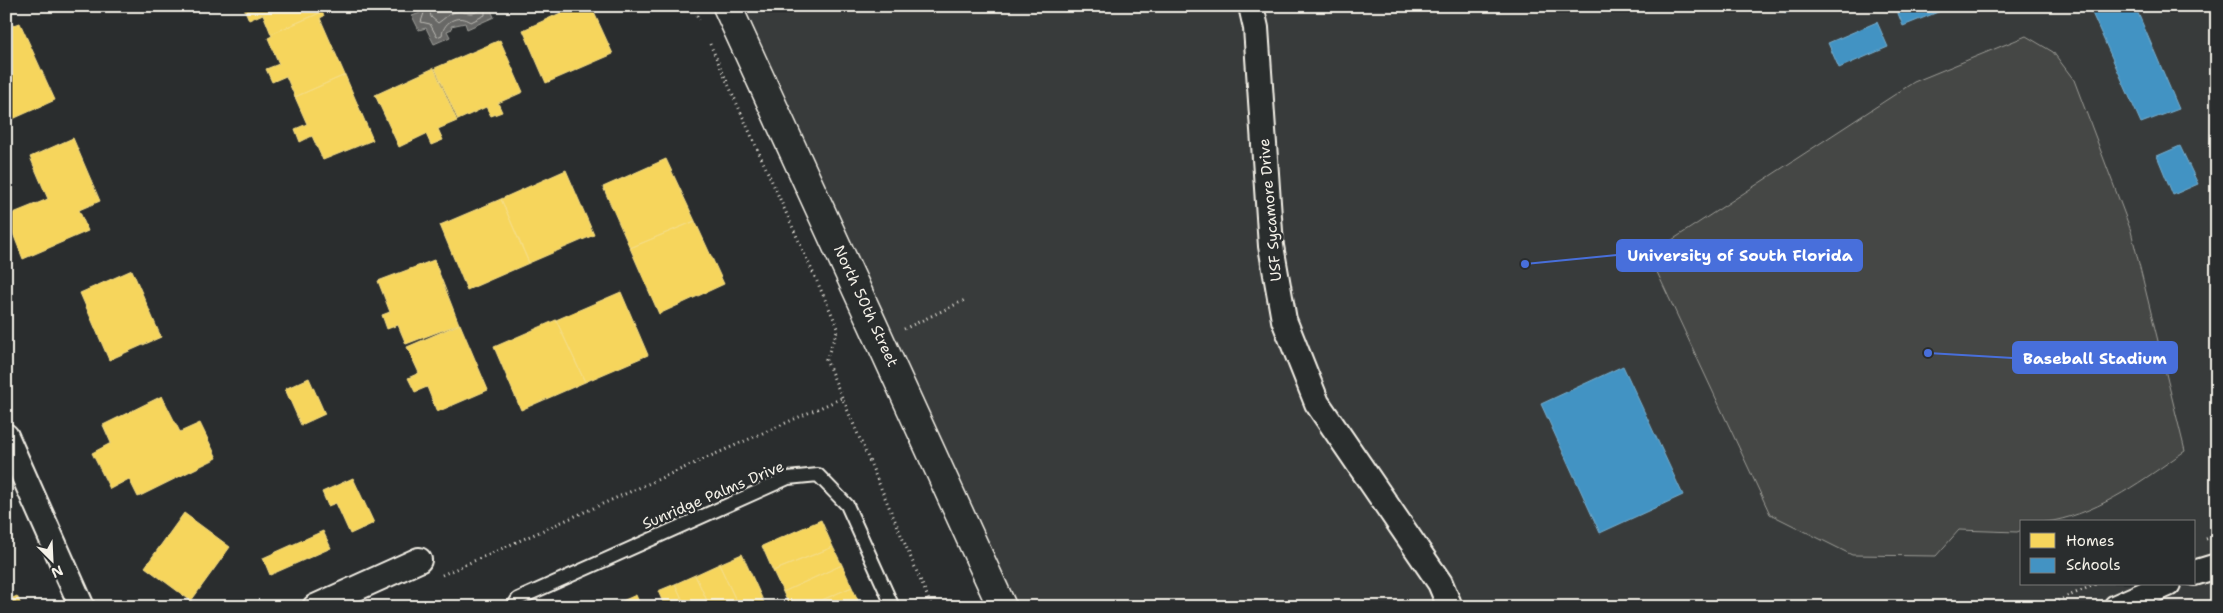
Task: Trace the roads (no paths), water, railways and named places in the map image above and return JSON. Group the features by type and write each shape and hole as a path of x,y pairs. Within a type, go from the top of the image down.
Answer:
{"street":[{"name":"North 50th Street","path":"727,6 1002,607"},
{"name":"USF Sycamore Drive","path":"1251,6 1256,28 1271,246 1284,320 1317,403 1440,583 1450,607"},
{"path":"6,436 82,607"},
{"path":"315,607 419,560"},
{"path":"2196,572 2217,566"},
{"path":"2116,607 2163,586"}],"lane":[{"name":"Sunridge Palms Drive","path":"513,607 518,599 788,478 818,475 847,505 893,607"}],"water":[{"path":"417,6 489,6 494,17 467,29 465,23 451,26 452,29 447,31 450,37 434,44 426,28 419,30 412,16 420,13"}],"place":[{"name":"University of South Florida","path":"1525,264"},
{"name":"Baseball Stadium","path":"1928,353"}]}
